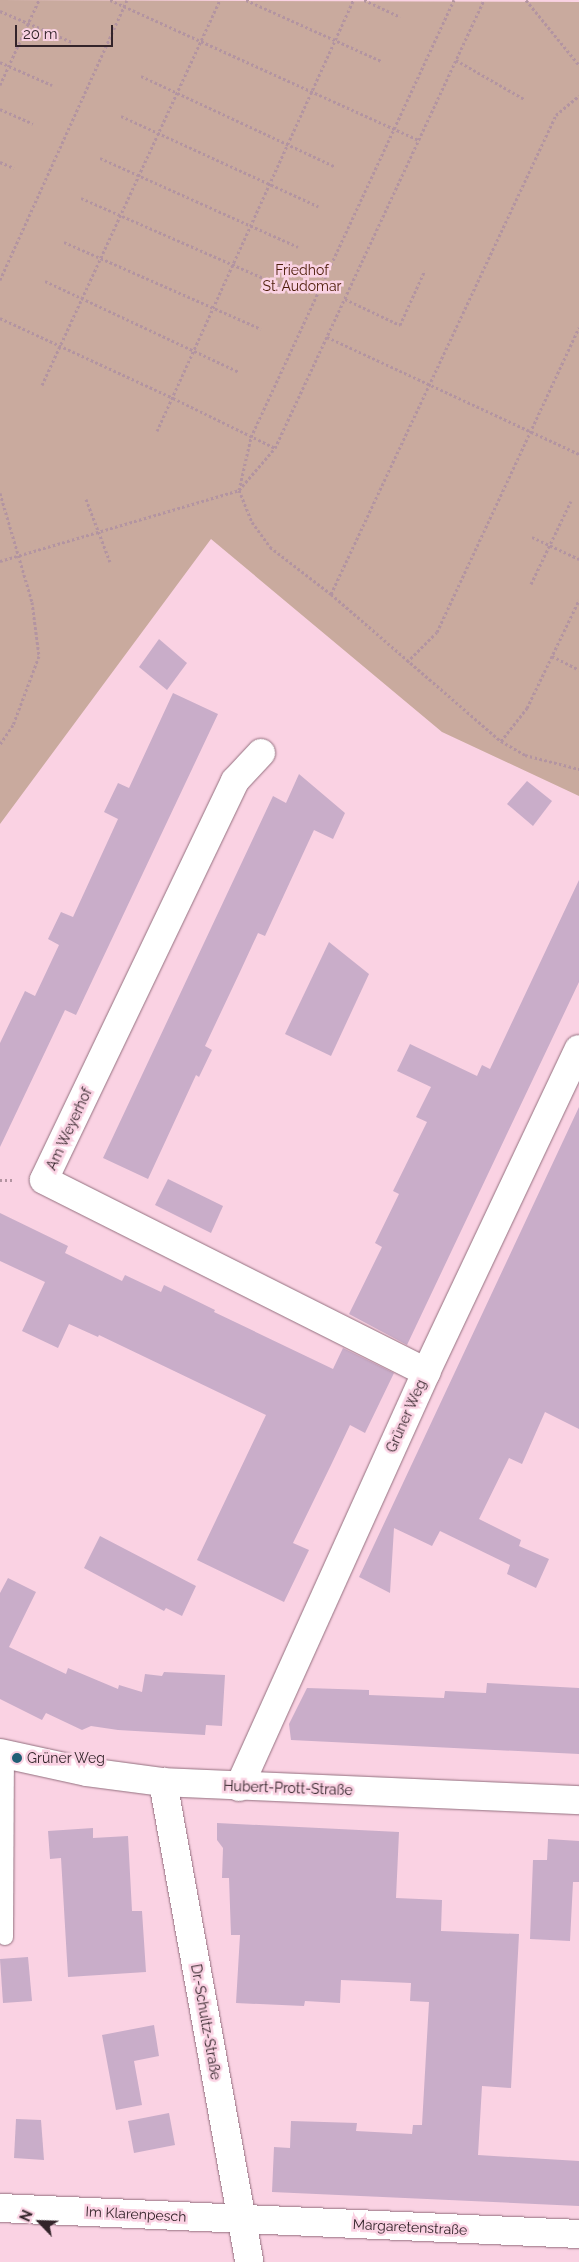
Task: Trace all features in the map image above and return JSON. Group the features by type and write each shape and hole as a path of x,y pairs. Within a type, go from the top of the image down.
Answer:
{"street":[{"name":"Am Weyerhof","path":"261,753 235,780 44,1180 426,1372"},
{"name":"Grüner Weg","path":"238,1787 426,1372 579,1049"},
{"name":"Hubert-Prott-Straße","path":"3,1754 87,1772 163,1782 238,1787 576,1797"},
{"name":"Dr.-Schultz-Straße","path":"163,1782 249,2262"},
{"name":"Im Klarenpesch","path":"0,2208 241,2219"},
{"name":"Margaretenstraße","path":"241,2219 579,2234"}],"lane":[{"path":"3,1754 5,1937"}],"path":[{"path":"0,85 39,0"},
{"path":"110,0 418,140"},
{"path":"0,280 127,0"},
{"path":"42,385 220,0"},
{"path":"246,0 381,61"},
{"path":"157,431 353,0"},
{"path":"364,0 400,17"},
{"path":"454,0 251,437 239,490 252,522 270,547 331,594 407,662 501,741 525,754 579,769"},
{"path":"0,561 239,490 276,448 484,0"},
{"path":"526,0 579,65"},
{"path":"0,11 72,42"},
{"path":"456,60 524,99"},
{"path":"0,62 52,85"},
{"path":"140,76 334,166"},
{"path":"331,594 556,115 579,96"},
{"path":"0,109 33,124"},
{"path":"121,116 318,206"},
{"path":"100,158 298,247"},
{"path":"0,162 14,168"},
{"path":"81,198 284,287"},
{"path":"64,242 261,329"},
{"path":"345,299 400,326 425,270"},
{"path":"45,281 239,372"},
{"path":"0,318 276,448"},
{"path":"407,662 437,632 579,328"},
{"path":"327,337 579,454"},
{"path":"0,493 20,555 32,602 39,656 13,725 0,744"},
{"path":"86,499 110,562"},
{"path":"532,584 571,501"},
{"path":"532,537 579,559"},
{"path":"501,741 527,708 579,600"},
{"path":"552,656 579,670"}],"green space":[{"name":"Friedhof St. Audomar","path":"0,0 579,2 579,796 442,732 211,539 0,824"}],"building":[{"path":"159,639 187,663 167,690 139,667"},
{"path":"173,693 218,714 76,1015 65,1010 0,1147 0,1043 25,991 35,996 59,945 48,939 61,912 73,917 118,819 104,812 118,783 129,788"},
{"path":"299,774 345,813 333,839 314,830 265,936 258,933 205,1046 212,1050 199,1077 196,1075 148,1179 103,1158 273,796 286,803"},
{"path":"527,781 552,801 533,826 507,804"},
{"path":"579,880 579,982 407,1345 349,1314 382,1247 375,1243 399,1194 393,1191 427,1122 416,1117 431,1087 397,1071 410,1044 477,1076 482,1065 490,1069"},
{"path":"329,942 369,974 331,1056 285,1034"},
{"path":"579,1107 579,1429 545,1412 522,1464 509,1458 479,1519 521,1540 519,1546 549,1559 536,1588 507,1574 510,1565 440,1531 432,1546 394,1528 390,1593 359,1577"},
{"path":"168,1179 223,1206 211,1233 155,1205"},
{"path":"0,1213 68,1246 65,1253 122,1281 125,1275 161,1292 164,1285 215,1310 214,1312 333,1369 343,1348 394,1373 365,1433 350,1425 293,1543 309,1550 284,1602 197,1560 266,1415 99,1335 98,1337 69,1324 58,1348 22,1331 45,1282 0,1261"},
{"path":"100,1536 196,1586 182,1616 166,1608 164,1611 84,1568"},
{"path":"8,1578 36,1592 9,1647 66,1674 68,1668 118,1689 119,1685 142,1692 145,1674 162,1676 164,1672 225,1675 222,1726 206,1725 205,1735 118,1730 91,1726 82,1730 46,1713 42,1720 0,1699 0,1593"},
{"path":"487,1683 579,1688 579,1754 291,1740 289,1724 307,1688 369,1690 369,1695 444,1698 445,1691 486,1693"},
{"path":"217,1823 399,1832 396,1898 442,1900 441,1931 519,1934 511,2088 482,2086 478,2155 579,2161 579,2206 272,2192 274,2147 290,2148 291,2121 357,2123 356,2131 412,2134 413,2125 422,2125 429,2002 410,2001 411,1983 341,1980 340,2003 305,2001 304,2006 236,2003 240,1935 231,1935 229,1878 222,1878 223,1848 217,1840"},
{"path":"93,1828 93,1838 128,1836 132,1911 142,1911 146,1972 68,1977 61,1858 50,1859 48,1831"},
{"path":"548,1839 579,1841 579,1882 573,1882 570,1941 530,1939 533,1860 547,1860"},
{"path":"28,1957 32,2001 3,2003 0,1959"},
{"path":"154,2025 159,2056 134,2061 142,2105 116,2110 102,2035"},
{"path":"169,2113 175,2145 134,2153 128,2121"},
{"path":"16,2119 41,2120 44,2160 14,2158"}],"place":[{"name":"Grüner Weg","path":"17,1758"}]}
